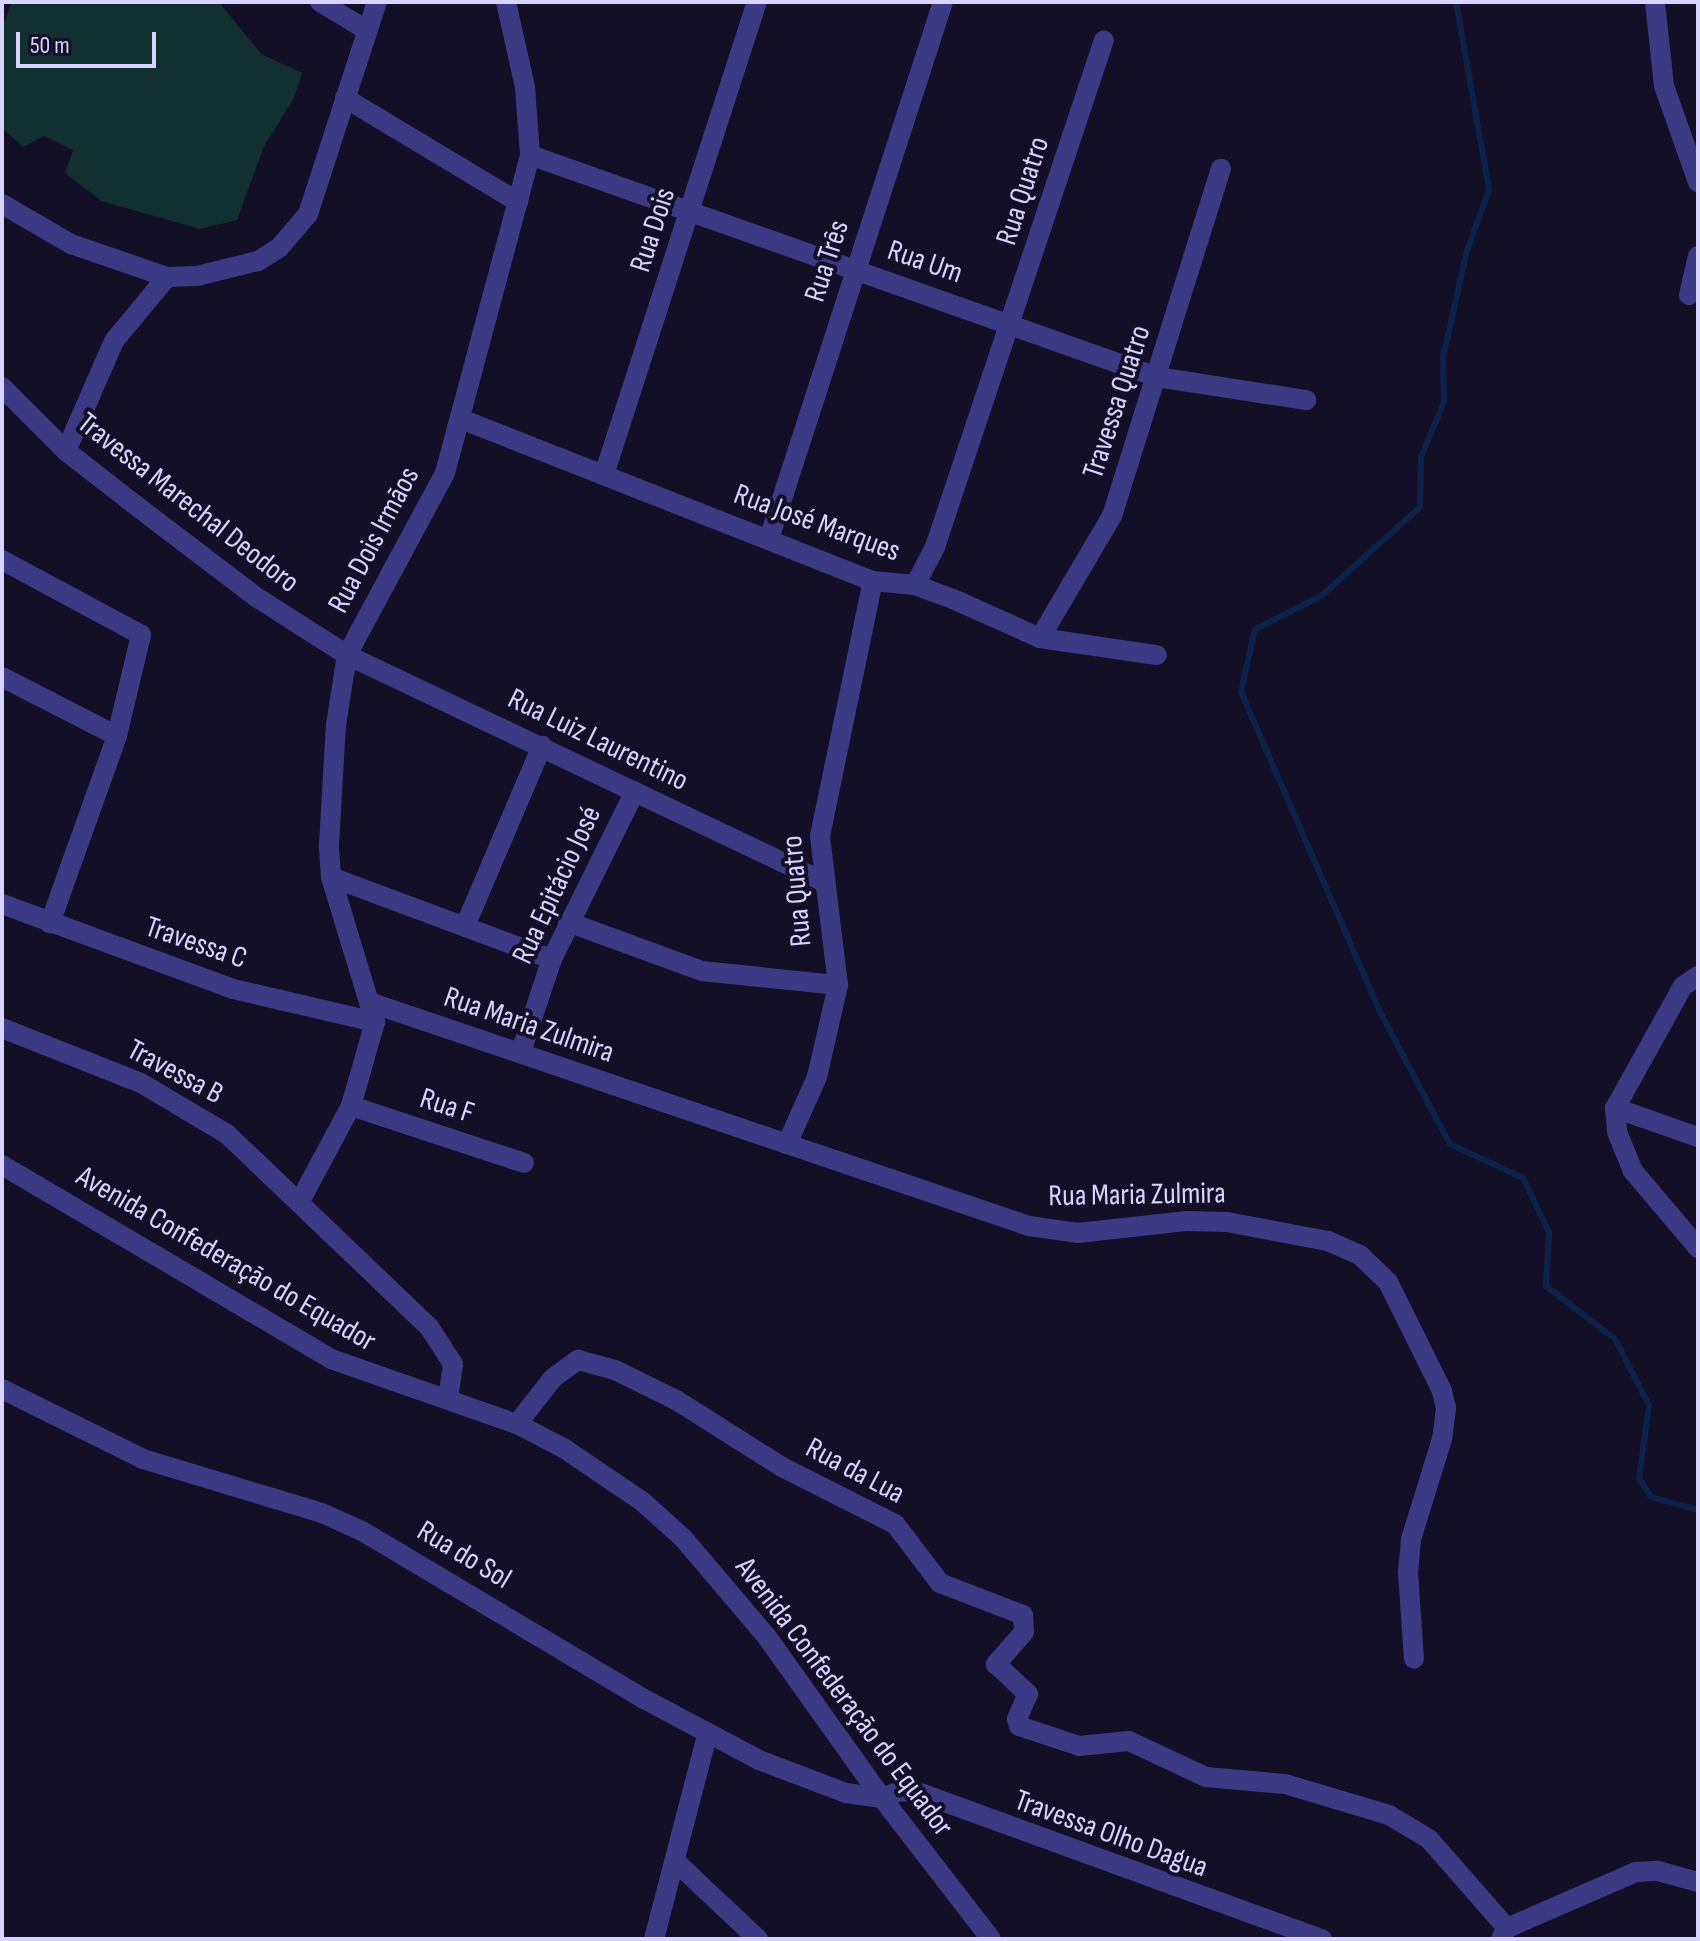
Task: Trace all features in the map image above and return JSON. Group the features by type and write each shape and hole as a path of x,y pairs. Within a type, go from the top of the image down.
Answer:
{"street":[{"path":"320,2 365,29"},
{"path":"2,204 71,244 167,277 234,269 279,248 308,214 318,191 365,29 377,2"},
{"name":"Rua Dois Irmãos","path":"372,1012 331,877 330,785 347,655 431,503 461,419 530,155 525,87 506,2"},
{"name":"Rua Dois","path":"604,475 757,2"},
{"name":"Rua Três","path":"769,539 943,2"},
{"path":"1655,2 1664,86 1698,182"},
{"name":"Rua Quatro","path":"915,585 935,547 1104,40"},
{"path":"345,98 518,202"},
{"name":"Rua Um","path":"530,155 1157,377 1306,400"},
{"name":"Travessa Quatro","path":"1040,638 1105,531 1157,377 1221,169"},
{"path":"1689,295 1698,256"},
{"path":"66,451 114,341 167,277"},
{"name":"Travessa Marechal Deodoro","path":"2,387 66,451 256,597 347,655"},
{"name":"Rua José Marques","path":"461,419 873,581 915,585 1040,638 1157,655"},
{"path":"2,560 121,620 141,639 117,736 50,923"},
{"name":"Rua Quatro","path":"787,1144 817,1077 838,985 822,881 822,816 873,581"},
{"name":"Rua Luiz Laurentino","path":"347,655 822,881"},
{"path":"2,677 117,736"},
{"path":"466,924 542,746"},
{"name":"Rua Epitácio José","path":"521,1052 552,959 568,922 635,791"},
{"path":"331,877 466,924 552,959"},
{"name":"Travessa C","path":"2,904 233,989 372,1012"},
{"path":"568,922 702,971 838,985"},
{"path":"1698,976 1683,986 1615,1108 1617,1132 1633,1171 1698,1248"},
{"path":"300,1201 351,1106 372,1012"},
{"name":"Rua Maria Zulmira","path":"372,1012 521,1052 1029,1226 1078,1233 1187,1221 1257,1225 1328,1241 1371,1263 1404,1312 1446,1408 1442,1439 1411,1539 1408,1572 1414,1659"},
{"name":"Travessa B","path":"2,1028 172,1099 227,1134 300,1201 440,1340 453,1364 448,1400"},
{"name":"Rua F","path":"351,1106 524,1163"},
{"path":"1615,1108 1698,1137"},
{"name":"Avenida Confederação do Equador","path":"2,1165 331,1359 517,1424 603,1474 683,1538 813,1696 882,1798 991,1939"},
{"name":"Rua da Lua","path":"517,1424 566,1365 590,1361 710,1418 782,1467 895,1524 940,1583 1023,1615 1024,1632 996,1666 1028,1694 1017,1719 1034,1732 1079,1746 1129,1741 1206,1777 1285,1784 1389,1815 1429,1839 1504,1933"},
{"name":"Rua do Sol","path":"2,1389 143,1459 310,1509 362,1531 707,1736 809,1781 882,1798"},
{"path":"654,1939 677,1863 707,1736"},
{"name":"Travessa Olho Dagua","path":"882,1798 900,1791 920,1793 1322,1939"},
{"path":"677,1863 758,1939"},
{"path":"1504,1933 1636,1872 1658,1871 1698,1882"}],"green space":[{"path":"12,2 219,2 261,54 302,73 293,100 264,146 237,220 200,229 101,201 65,173 73,150 44,136 23,147 2,128 2,28"}],"waterway":[{"path":"1456,2 1489,190 1466,254 1443,358 1444,402 1421,457 1420,507 1321,596 1255,629 1241,692 1379,1010 1450,1144 1523,1178 1549,1232 1546,1286 1615,1339 1649,1405 1639,1478 1651,1497 1698,1510"}]}
